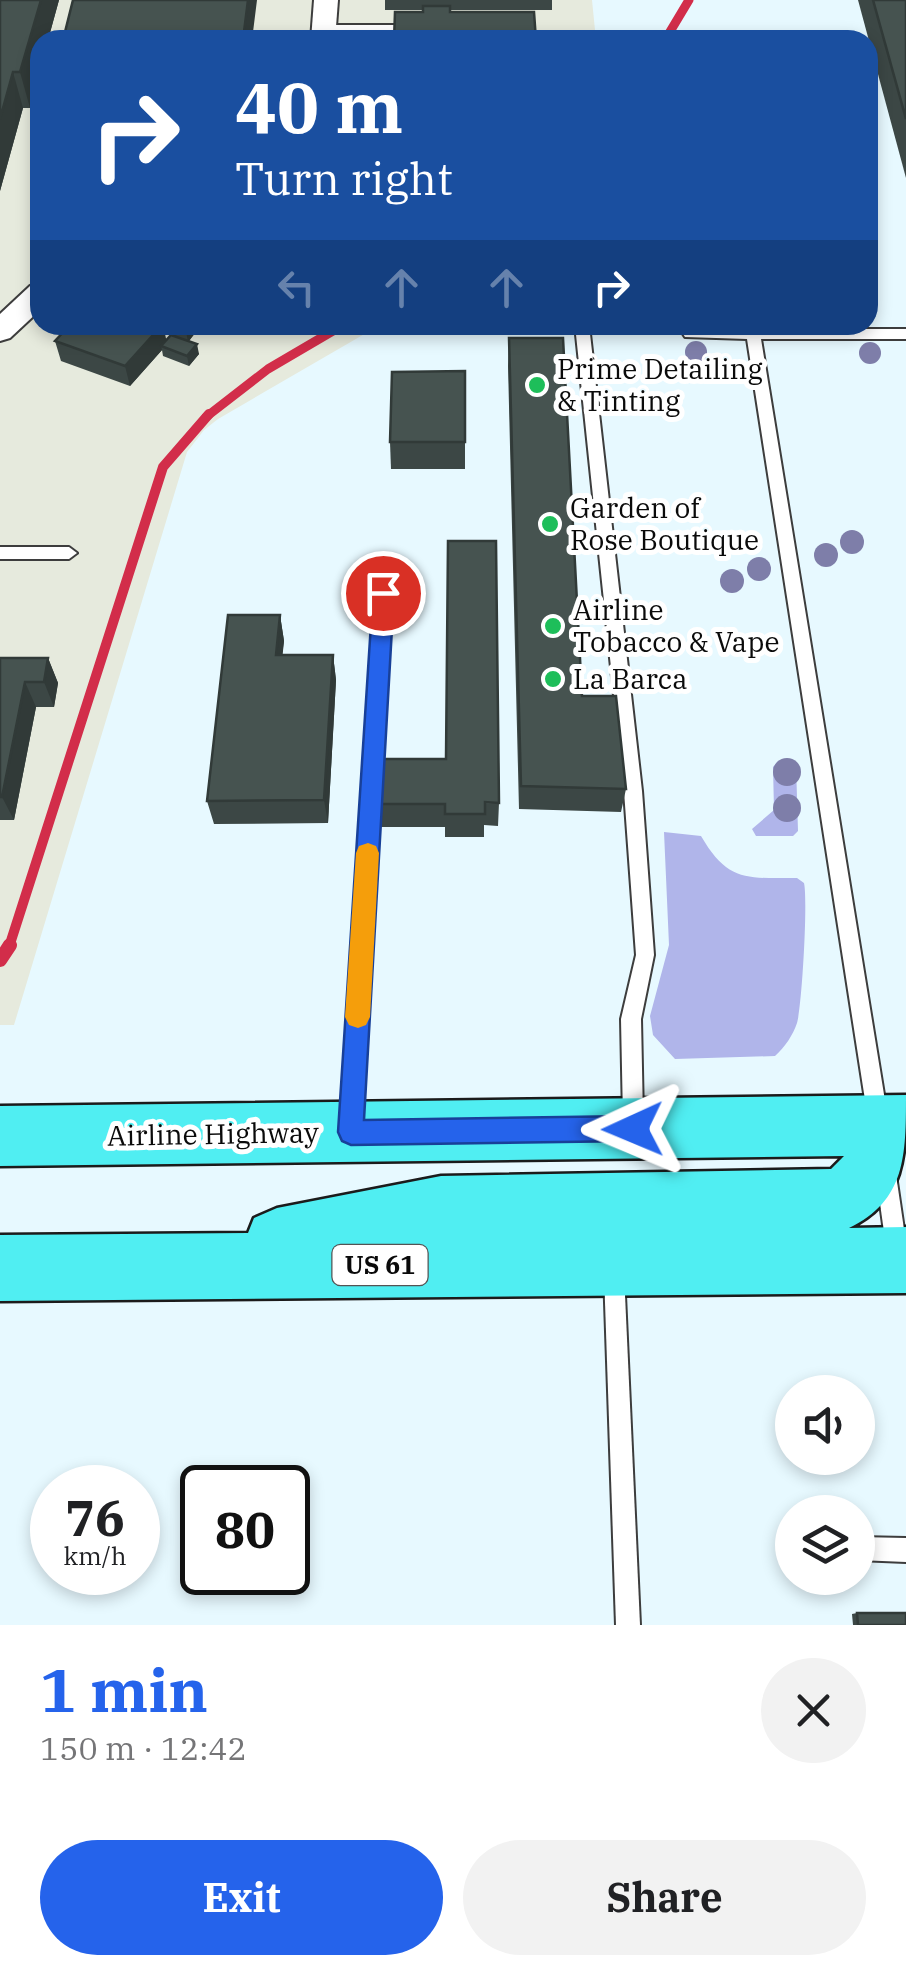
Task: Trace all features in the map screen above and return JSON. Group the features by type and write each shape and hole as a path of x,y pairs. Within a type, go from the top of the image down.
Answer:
{"highway":[{"name":"Airline Highway","path":"0,1136 633,1129 889,1133"},
{"path":"0,1168 85,1165 272,1133"},
{"path":"147,1266 441,1208 836,1201 856,1193 870,1176 889,1133"},
{"name":"US 61","path":"0,1268 614,1262 903,1266"}],"street":[{"path":"324,30 326,0"},
{"path":"0,332 30,303"}],"lane":[{"path":"397,30 434,28"},
{"path":"878,334 906,334"},
{"path":"583,335 633,791 645,954 631,1020 633,1129"},
{"path":"753,335 889,1133 903,1266"},
{"path":"0,553 70,553"},
{"path":"351,1132 383,593"},
{"path":"614,1262 628,1625"},
{"path":"875,1549 906,1550"}],"shaded area":[{"path":"0,0 592,0 595,30 30,30 30,335 363,335 218,419 187,452 14,1025 0,1025"},
{"path":"778,761 796,764 798,831 793,836 756,836 752,829 774,810 773,767"},
{"path":"664,832 701,836 720,862 740,874 797,878 804,883 799,1013 791,1036 775,1056 675,1059 653,1035 650,1016 669,945"}],"building":[{"path":"0,0 41,0 20,72 13,72 0,119"},
{"path":"73,0 248,0 244,30 66,30"},
{"path":"873,0 906,0 906,119"},
{"path":"423,6 450,6 450,12 534,12 535,30 394,30 395,12 423,12"},
{"path":"61,335 153,335 125,366 55,341"},
{"path":"171,335 197,344 187,356 161,346"},
{"path":"509,338 563,338 582,696 616,696 626,789 521,786"},
{"path":"465,371 465,442 390,442 392,372"},
{"path":"448,541 496,541 499,803 485,802 485,814 445,814 445,804 375,804 377,759 446,759"},
{"path":"228,615 280,615 276,655 333,655 324,800 207,801"},
{"path":"0,658 48,658 44,682 25,682 2,797 0,797"},
{"path":"857,1613 906,1613 906,1625 858,1625"}],"waterway":[{"path":"671,30 689,0"},
{"path":"207,416 268,369 326,335"},
{"path":"9,946 163,467 207,416"},
{"path":"0,960 9,946"}],"slow traffic":[{"path":"358,1017 368,853"}],"place":[{"name":"Prime Detailing & Tinting","path":"537,385"},
{"name":"Garden of Rose Boutique","path":"550,524"},
{"name":"Airline Tobacco & Vape","path":"553,626"},
{"name":"La Barca","path":"553,679"}],"route":[{"path":"383,593 351,1132 633,1129"}]}
